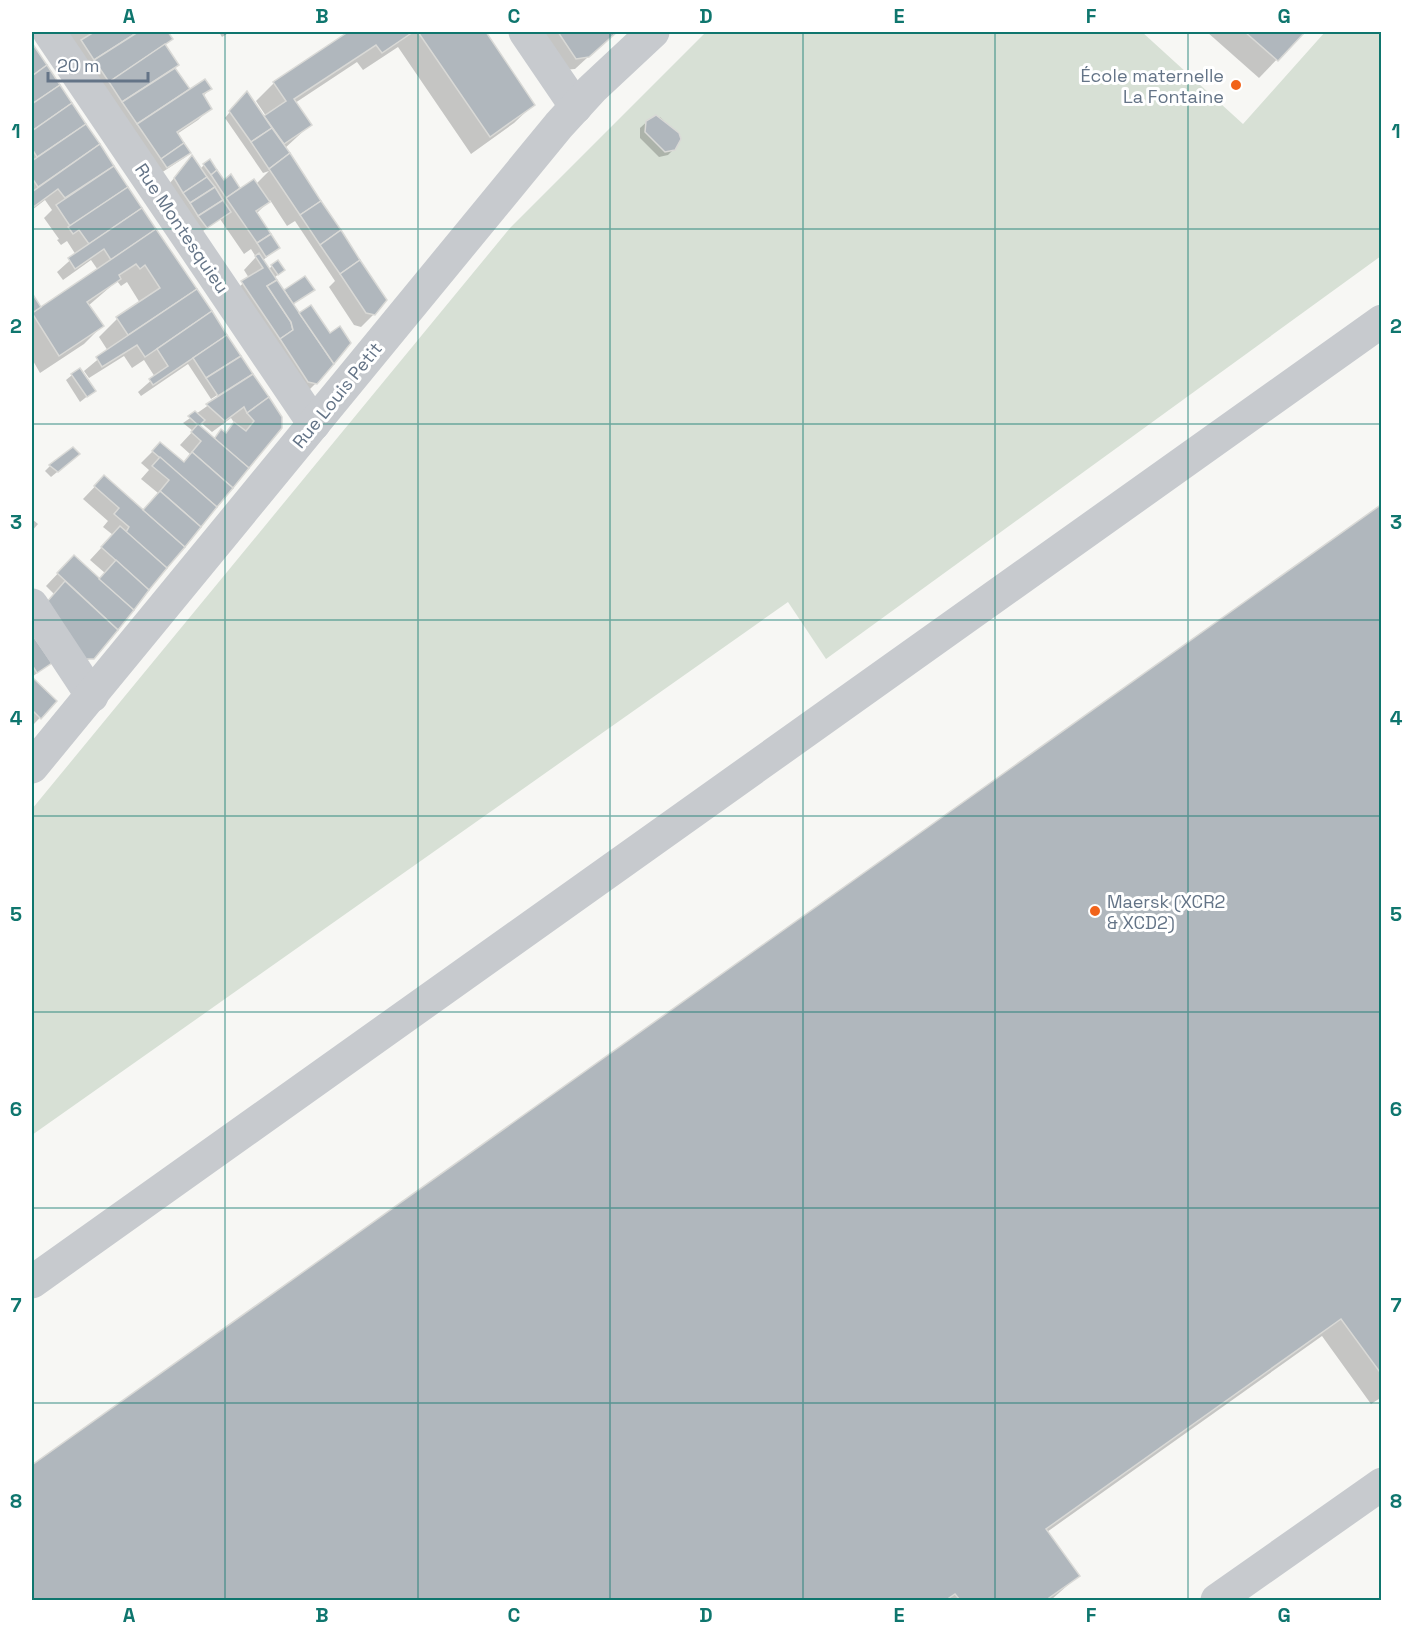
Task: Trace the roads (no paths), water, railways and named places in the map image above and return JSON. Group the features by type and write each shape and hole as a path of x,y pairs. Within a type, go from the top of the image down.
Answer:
{"street":[{"name":"Rue Montesquieu","path":"50,32 314,424"},
{"path":"525,32 576,107"},
{"name":"Rue Louis Petit","path":"32,767 576,107 652,32"},
{"path":"32,1282 1382,321"},
{"path":"32,605 92,696"},
{"path":"1217,1600 1382,1484"}],"place":[{"name":"École maternelle La Fontaine","path":"1236,85"},
{"name":"Maersk (XCR2 & XCD2)","path":"1095,911"}]}
